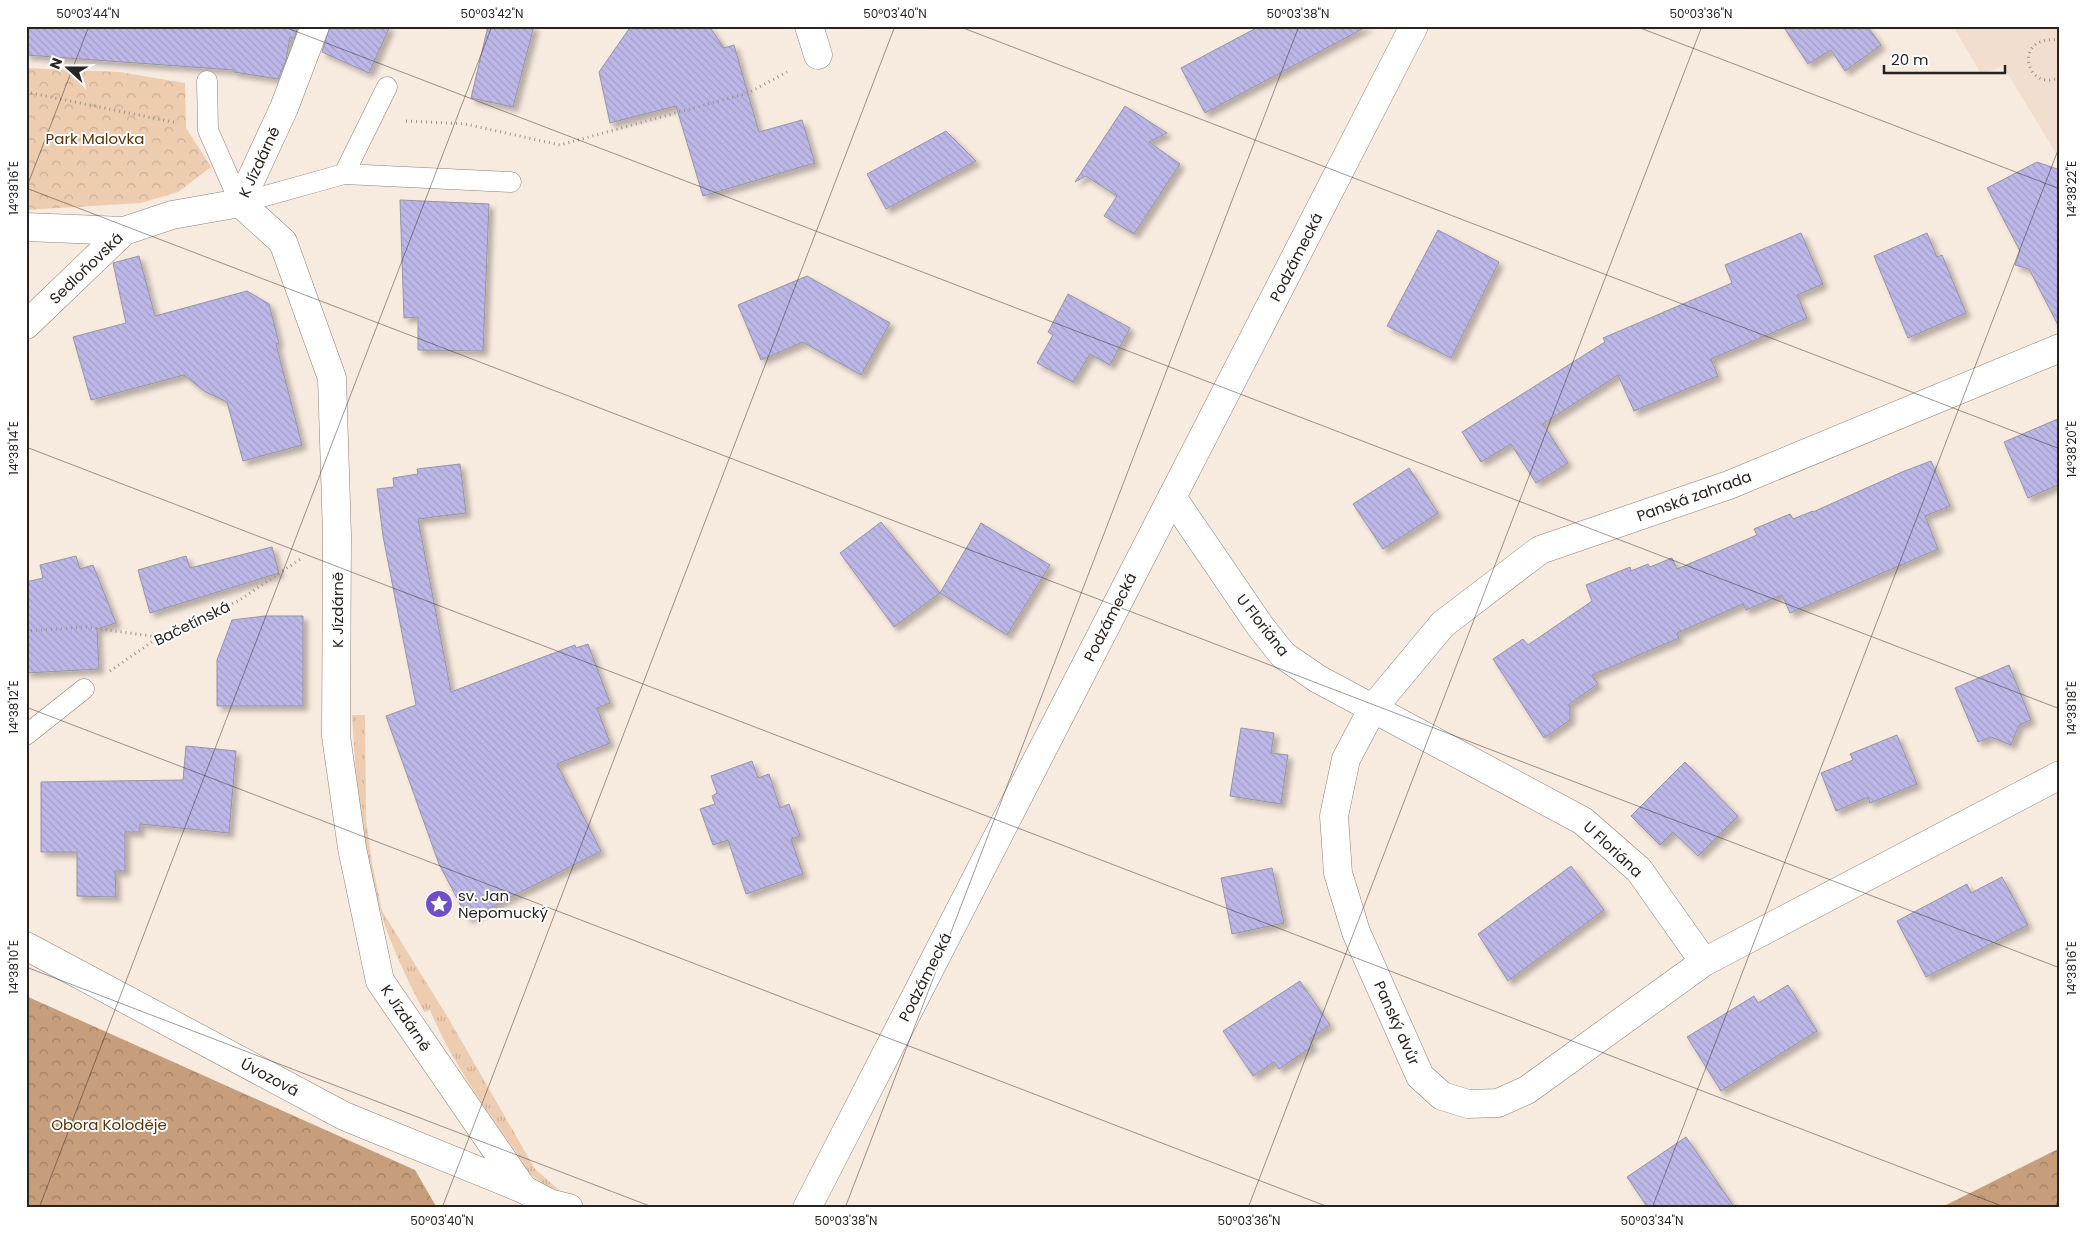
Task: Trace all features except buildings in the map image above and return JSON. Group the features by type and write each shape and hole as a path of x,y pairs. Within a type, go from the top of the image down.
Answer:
{"street":[{"name":"K Jízdárně","path":"316,26 284,108 240,203 283,242 332,378 337,535 336,736 352,848 380,981 523,1189"},
{"path":"809,26 818,55"},
{"name":"Podzámecká","path":"807,1208 1414,26"},
{"name":"Sedloňovská","path":"26,325 124,231 172,215 240,203"},
{"path":"26,227 124,231"},
{"name":"Panská zahrada","path":"1373,708 1443,624 1540,550 1728,484 2060,348"},
{"name":"U Floriána","path":"1172,497 1260,626 1283,655 1318,679 1583,821 1639,870 1704,962"},
{"name":"Panský dvůr","path":"1373,708 1346,759 1336,806 1334,816 1338,873 1356,932 1420,1076 1442,1096 1468,1104 1498,1102 1526,1090 1704,962"},
{"path":"1704,962 2060,776"},
{"name":"Úvozová","path":"26,946 344,1116 523,1189"},
{"path":"523,1189 549,1203 569,1208"}],"lane":[{"path":"207,81 208,130 240,203 344,174 510,182"},
{"path":"344,174 387,86"},
{"path":"26,735 84,689"}],"path":[{"path":"2060,40 2042,39 2035,43 2029,52 2029,67 2037,77 2047,81 2060,78"},
{"path":"405,121 465,124 560,145 748,93 818,55"},
{"path":"26,92 208,130"},
{"name":"Bačetínská","path":"84,689 158,638 238,601 337,535"},
{"path":"26,631 86,627 158,638"}],"shaded area":[{"path":"1953,26 2060,26 2060,160 2003,66 1981,74"}],"green space":[{"name":"Park Malovka","path":"26,68 119,72 185,83 186,128 211,167 178,192 141,203 26,210"},
{"path":"352,715 365,715 366,820 372,863 382,911 450,1021 535,1169 560,1191 538,1180 520,1165 523,1162 449,1050 430,1010 424,1012 400,962 380,910 368,863 358,789"},
{"name":"Obora Koloděje","path":"26,996 415,1170 437,1208 26,1208"},
{"path":"2060,1148 2060,1208 1940,1208"}],"place":[{"name":"sv. Jan Nepomucký","path":"439,904"}]}
